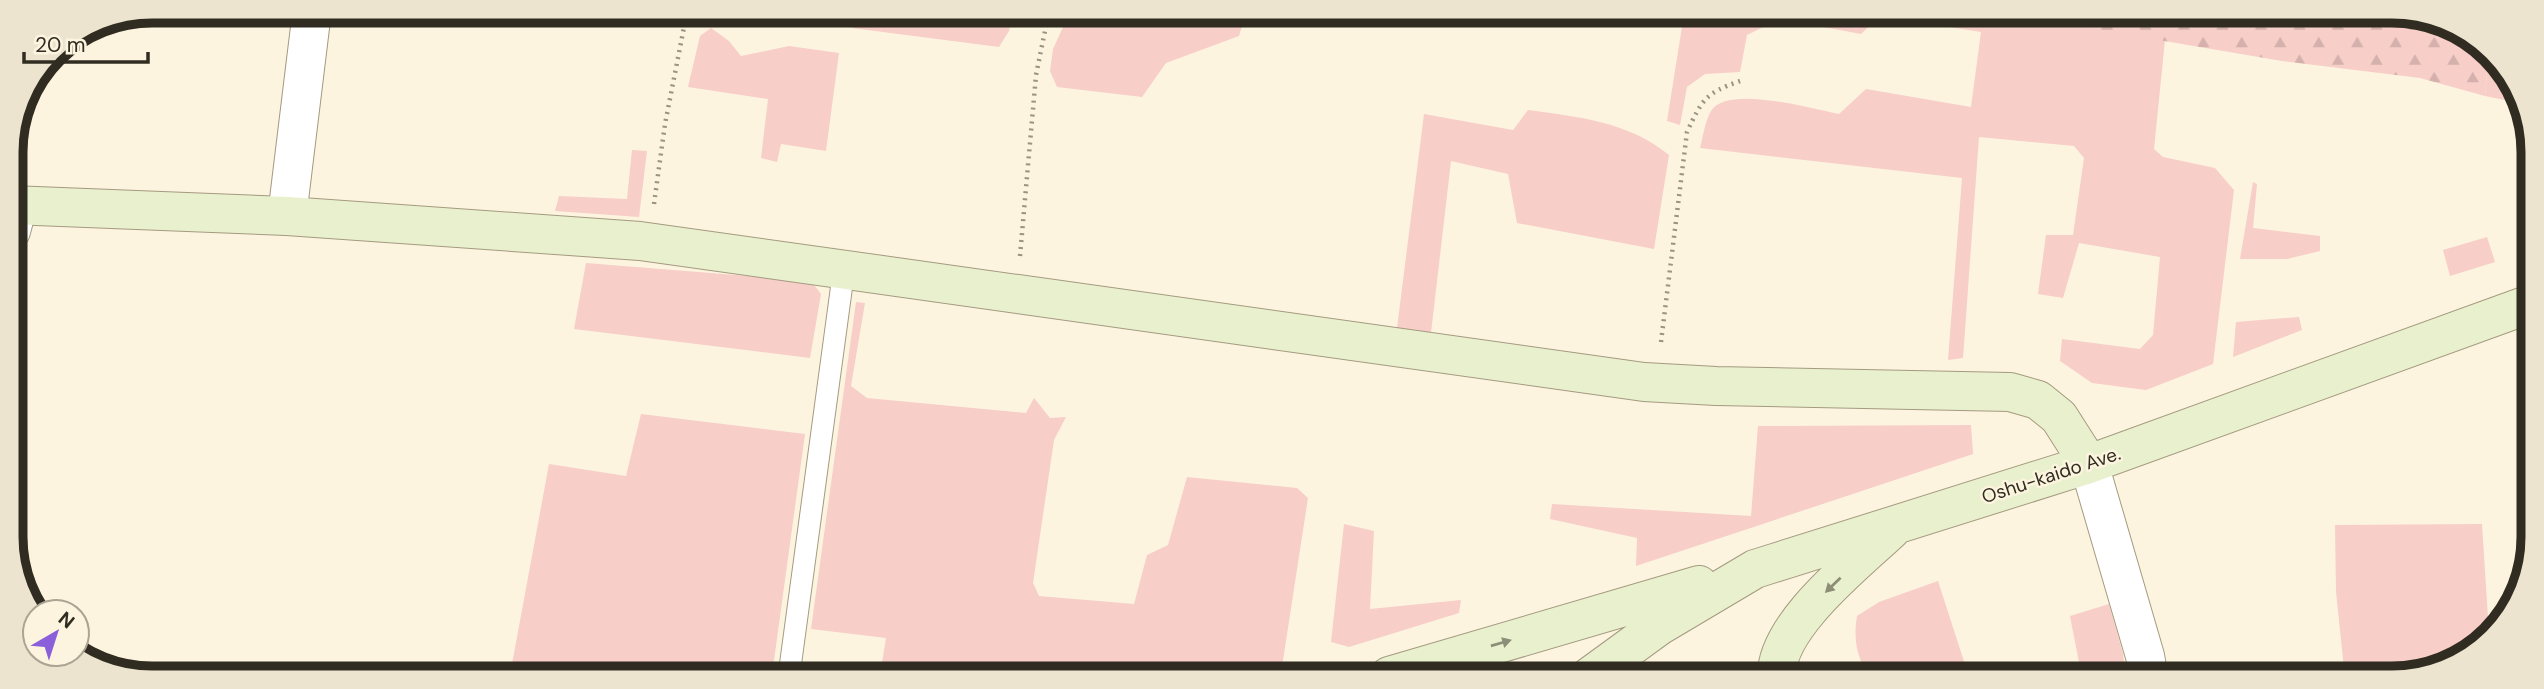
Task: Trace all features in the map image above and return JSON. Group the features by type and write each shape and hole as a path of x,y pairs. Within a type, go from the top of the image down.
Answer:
{"street":[{"path":"287,216 311,23"},
{"path":"23,214 287,216 649,243 1656,383 2010,392 2038,400 2059,417 2088,464 2147,666"},
{"name":"Oshu-kaido Ave.","path":"1604,666 1658,626 1755,569 2088,464 2521,307"},
{"path":"1777,666 1797,623 1827,590 1900,522"},
{"path":"1423,666 1755,569"}],"lane":[{"path":"790,666 844,269"}],"path":[{"path":"649,243 665,124 685,23"},
{"path":"1017,293 1036,75 1048,23"},
{"path":"1656,383 1687,132 1701,103 1717,89 1740,81"}],"green space":[{"path":"853,23 1011,23 999,47 852,28"},
{"path":"1065,23 1243,23 1239,36 1166,63 1142,97 1057,87 1050,71 1053,49"},
{"path":"1683,23 1772,23 1747,35 1740,72 1705,74 1687,87 1680,125 1667,121"},
{"path":"1802,23 1873,23 1861,34"},
{"path":"1924,23 2060,23 2165,40 2154,149 2163,157 2215,168 2234,190 2213,364 2146,390 2092,383 2060,361 2062,339 2140,349 2153,335 2160,257 2079,243 2063,298 2038,294 2046,235 2073,235 2084,158 2074,146 1979,137 1963,358 1948,360 1962,178 1700,148 1711,111 1720,103 1734,99 1771,100 1839,114 1866,89 1971,107 1981,32"},
{"path":"2058,23 2418,25 2449,36 2484,60 2488,65 2485,96 2420,78 2282,61"},
{"path":"711,28 729,41 741,56 789,46 839,53 826,151 781,144 777,162 761,158 768,99 688,87 700,36"},
{"path":"2488,65 2500,80 2510,101 2485,96"},
{"path":"1528,110 1601,122 1636,135 1669,155 1654,249 1517,223 1508,174 1451,161 1431,333 1397,328 1424,114 1513,130"},
{"path":"632,150 647,151 639,217 555,211 559,196 627,199"},
{"path":"2253,182 2257,184 2253,228 2320,236 2320,251 2287,259 2240,259"},
{"path":"2487,237 2495,262 2450,276 2443,250"},
{"path":"586,263 811,281 821,294 810,358 574,329"},
{"path":"856,302 865,303 851,386 867,398 1026,413 1034,398 1050,418 1066,417 1054,440 1033,583 1039,596 1134,604 1147,555 1168,545 1187,477 1297,488 1308,498 1282,666 881,666 886,638 811,629"},
{"path":"2299,317 2302,330 2233,357 2236,322"},
{"path":"641,414 805,434 773,666 512,664 549,464 626,476"},
{"path":"1971,425 1973,454 1636,566 1637,538 1550,519 1552,504 1751,516 1758,426"},
{"path":"1344,524 1374,531 1370,609 1461,600 1459,613 1349,647 1331,642"},
{"path":"2482,524 2488,623 2464,645 2442,656 2414,664 2344,666 2336,592 2335,525"},
{"path":"1938,581 1965,666 1864,666 1857,648 1857,616 1879,602"},
{"path":"2109,604 2124,666 2080,666 2070,616"}]}
